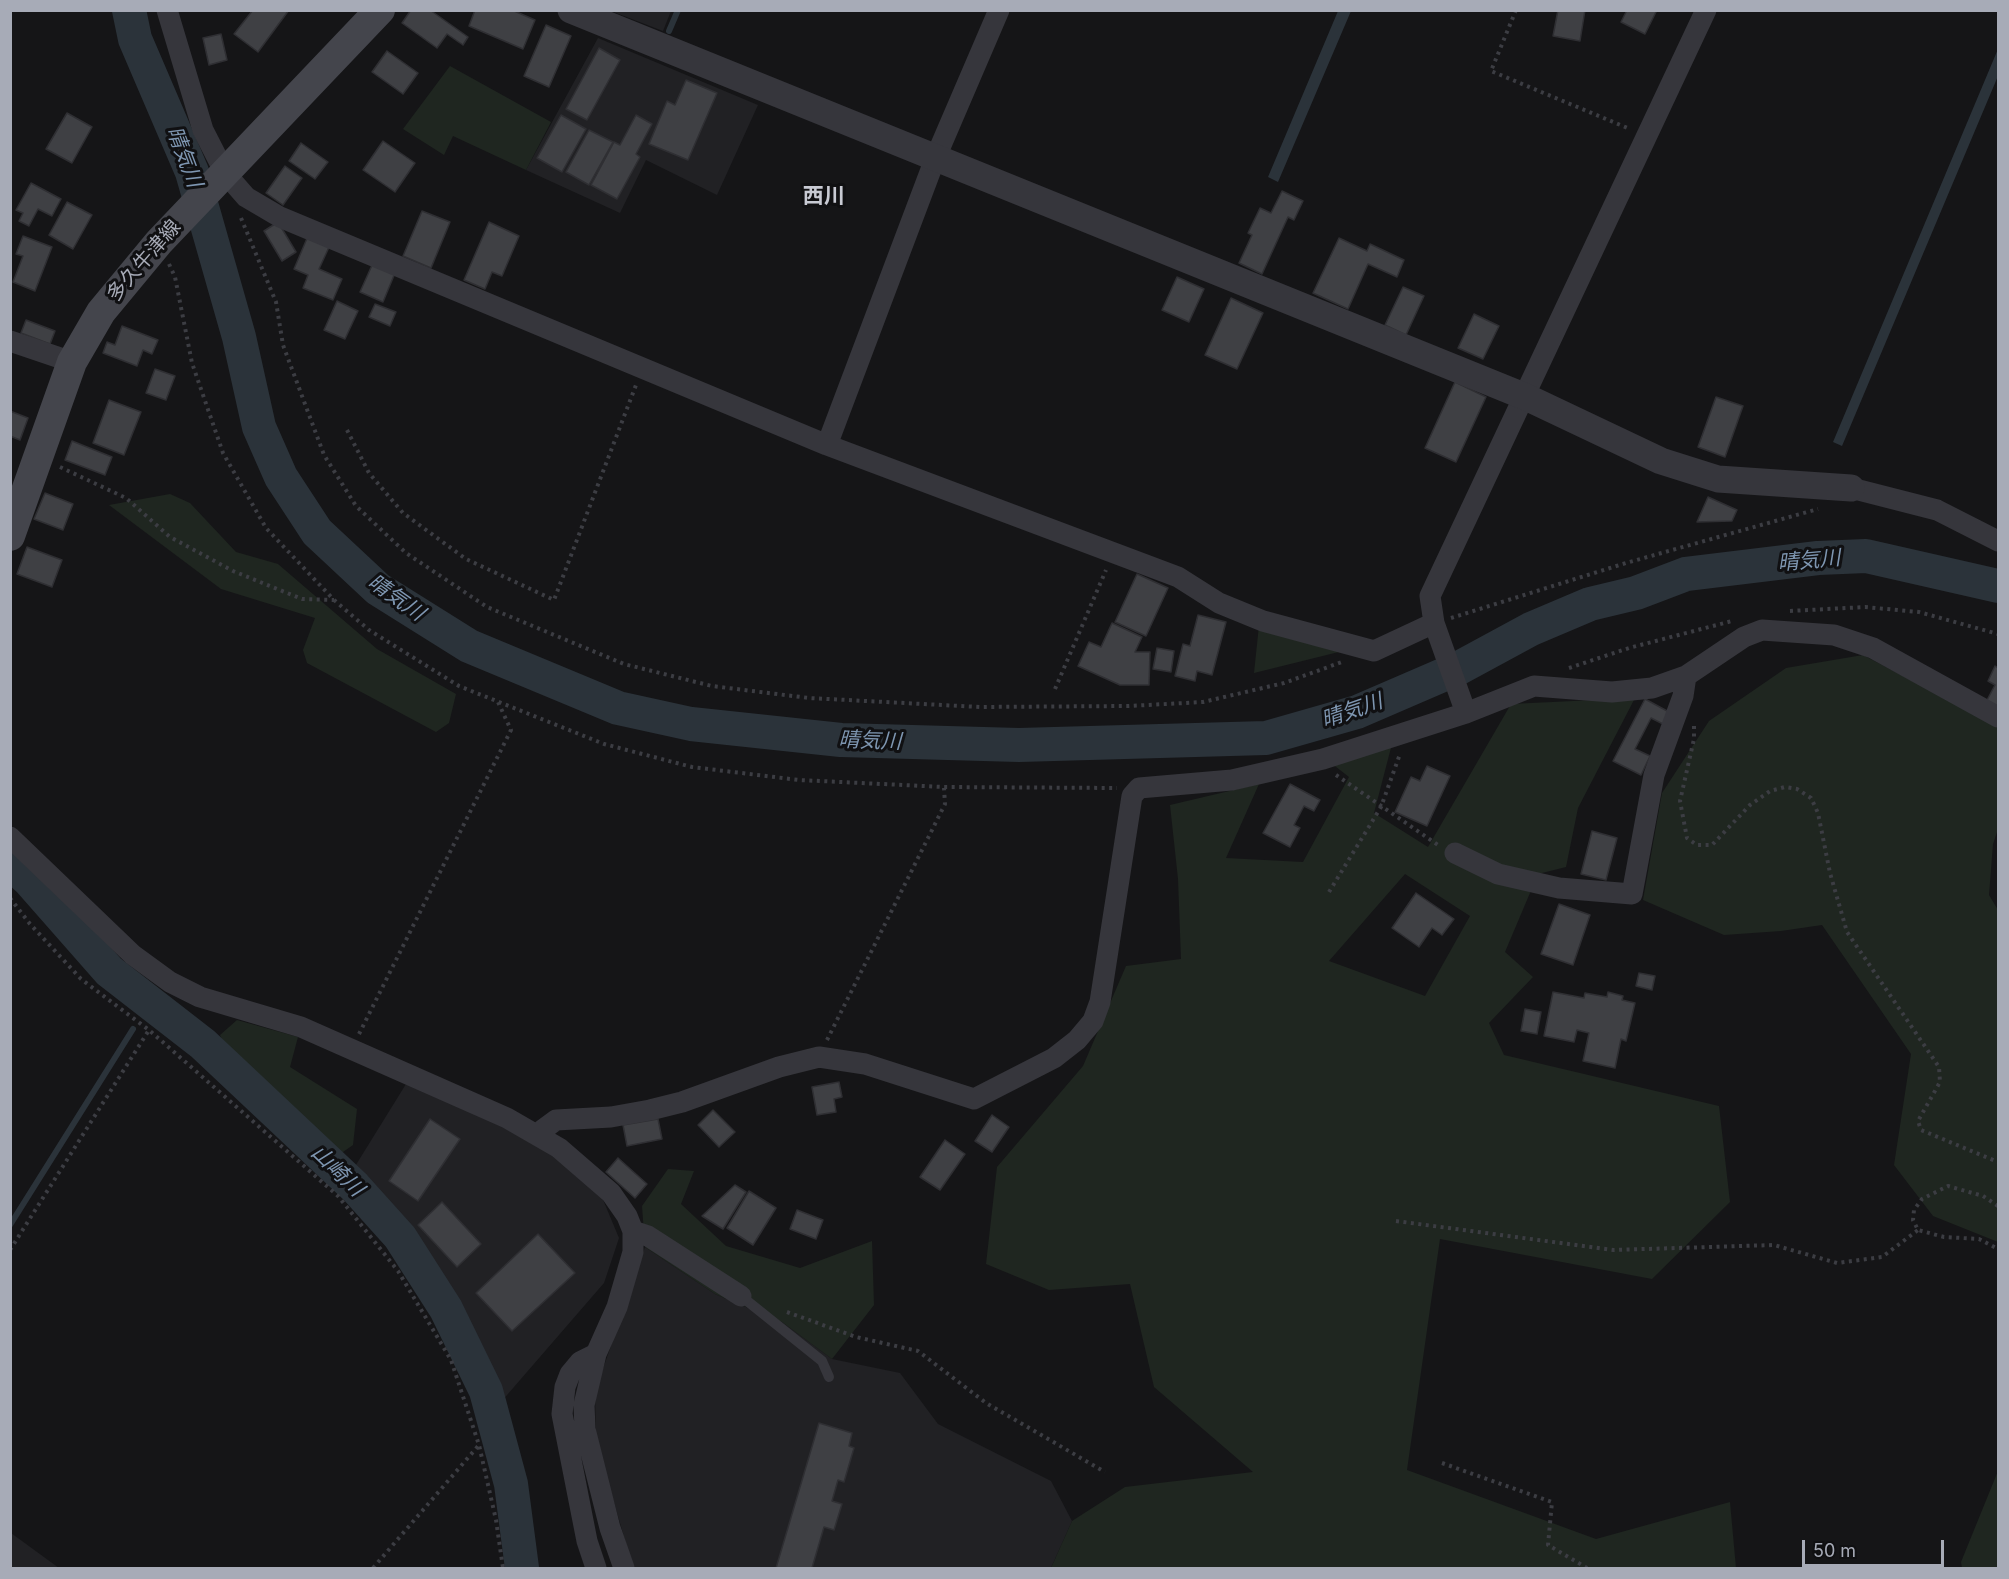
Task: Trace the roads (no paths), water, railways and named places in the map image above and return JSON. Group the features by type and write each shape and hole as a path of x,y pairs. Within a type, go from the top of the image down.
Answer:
{"main road":[{"name":"多久牛津線","path":"10,536 72,362 101,312 159,242 381,10"}],"street":[{"path":"167,10 203,129 225,172 246,197 280,217 827,445 1178,577 1219,603 1263,621 1374,651 1434,623"},
{"path":"572,10 1526,397 1661,461 1718,479 1851,488 1937,510 1998,542"},
{"path":"827,445 935,159 999,10"},
{"path":"1466,713 1434,623 1430,596 1526,397 1706,10"},
{"path":"10,341 72,362"},
{"path":"537,1134 556,1120 611,1117 650,1110 682,1102 779,1067 819,1057 865,1064 974,1099 1054,1058 1077,1040 1093,1022 1100,1002 1132,796 1139,788 1233,780 1323,759 1466,713 1534,686 1612,692 1652,688 1686,676 1744,637 1762,630 1834,635 1873,648 1998,717"},
{"path":"1455,854 1498,874 1559,888 1632,894 1654,775 1683,696 1686,676"},
{"path":"10,837 133,955 170,982 200,997 301,1027 352,1048 537,1134 584,1168 610,1193 627,1216 633,1231 628,1276 596,1354 584,1405 585,1429 610,1528 624,1569"},
{"path":"633,1231 648,1236 741,1296"},
{"path":"596,1354 580,1362 570,1374 565,1387 562,1414 587,1541 596,1569"}],"lane":[{"path":"741,1296 822,1361 829,1377"}],"waterway":[{"name":"晴気川","path":"129,10 135,39 192,172 239,337 259,427 281,477 317,532 378,589 469,646 618,708 691,724 841,740 1019,745 1266,738 1357,712 1459,668 1531,629 1590,604 1636,593 1686,574 1818,558 1866,556 1998,586"},
{"path":"669,31 678,10"},
{"name":"山崎川","path":"10,863 29,880 109,971 203,1044 355,1187 400,1237 446,1309 486,1391 511,1484 522,1568"},
{"path":"10,1225 133,1029"}],"district":[{"name":"西川","path":"824,197"}]}
